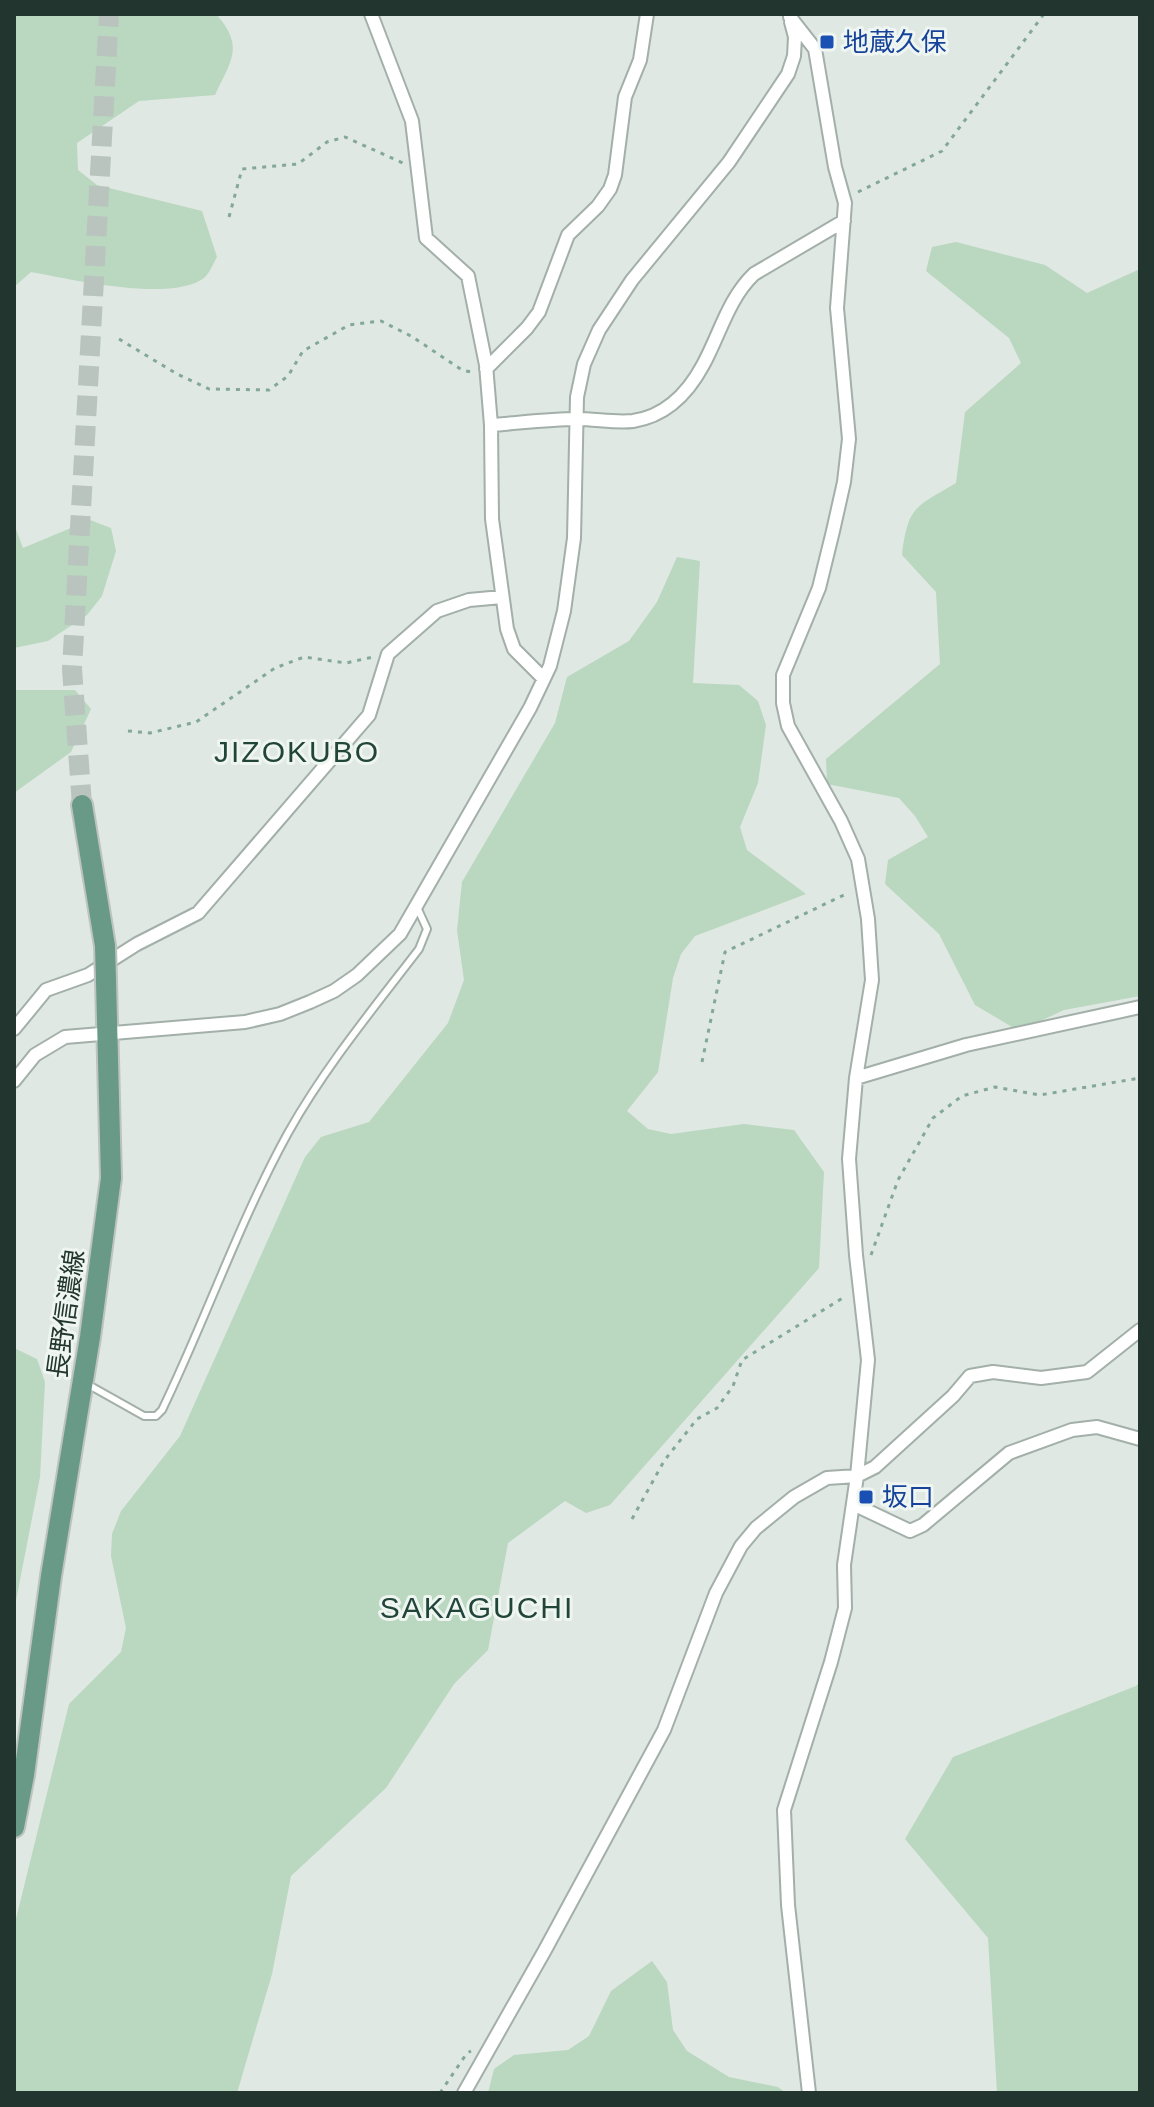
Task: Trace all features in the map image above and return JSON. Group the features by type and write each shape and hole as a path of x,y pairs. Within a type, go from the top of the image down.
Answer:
{"main road":[{"name":"長野信濃線","path":"14,1827 111,1178 105,946 82,805"}],"street":[{"path":"371,14 412,121 426,238 468,276 486,372 491,425 492,519 507,629 514,649 544,679"},
{"path":"486,372 539,312 568,235 598,206 610,189 615,175 625,97 640,60 647,14"},
{"path":"789,16 815,49 835,167 844,199 837,308 849,439 844,482 819,588 783,675 783,703 788,726 841,821 858,859 868,919 872,980 856,1078 849,1159 868,1360 857,1476 844,1565 845,1608 784,1810 789,1919 809,2093"},
{"path":"14,1081 35,1055 65,1037 245,1022 280,1014 334,991 380,956 400,934 550,666 564,611 574,538 577,397 584,364 599,330 632,280 729,162 788,74 794,56 795,37 789,16"},
{"path":"491,425 577,419 632,421 659,413 692,385 706,361 725,315 743,285 754,274 844,221"},
{"path":"14,1029 46,990 88,975 137,944 198,913 369,715 388,654 437,611 469,600 502,597"},
{"path":"856,1078 966,1045 1140,1007"},
{"path":"464,2093 664,1730 716,1593 741,1546 756,1528 794,1497 827,1478 857,1476 875,1467 953,1396 970,1376 993,1372 1041,1378 1087,1372 1140,1330"},
{"path":"853,1504 910,1531 923,1525 1009,1453 1072,1430 1097,1427 1140,1439"}],"lane":[{"path":"83,1381 144,1416 156,1416 162,1410 236,1240 288,1134 326,1072 419,949 427,929 416,905"}],"path":[{"path":"844,199 942,151 1044,14"},
{"path":"229,217 242,169 298,164 327,142 345,137 418,169"},
{"path":"119,339 177,374 209,389 269,390 288,376 303,351 349,325 381,321 411,336 462,370 486,372"},
{"path":"128,731 150,733 196,722 275,668 304,657 346,663 388,654"},
{"path":"702,1062 725,952 835,901 862,885"},
{"path":"632,1519 664,1461 697,1419 717,1408 733,1386 742,1360 859,1288 898,1180 933,1118 962,1096 995,1087 1040,1095 1140,1078"}],"green space":[{"path":"14,14 216,14 225,26 233,45 232,54 215,95 139,101 77,143 78,170 97,185 202,211 217,257 204,278 169,289 145,289 94,284 31,272 14,287"},
{"path":"956,242 1045,265 1087,293 1140,269 1140,996 1064,1010 1019,1031 975,1005 939,934 885,884 888,860 928,837 915,816 899,798 827,784 826,759 940,664 936,592 902,555 907,526 916,509 956,483 965,412 1021,363 1009,338 926,271 932,247"},
{"path":"90,520 111,528 116,551 102,596 87,615 48,641 14,648 14,524 23,548"},
{"path":"677,557 700,561 693,683 739,685 758,701 766,725 758,783 740,827 747,850 806,894 695,936 681,954 673,978 658,1072 627,1111 648,1129 671,1134 744,1124 794,1130 824,1172 819,1268 610,1505 586,1513 565,1501 508,1543 488,1650 454,1684 386,1788 291,1876 272,1974 237,2093 14,2093 14,1927 69,1704 121,1652 126,1628 111,1556 112,1534 121,1511 180,1436 305,1157 321,1137 369,1122 448,1023 464,980 457,930 462,882 555,723 567,677 629,641 657,602"},
{"path":"14,690 75,690 91,709 71,752 14,793"},
{"path":"14,1348 37,1359 45,1382 40,1477 14,1611"},
{"path":"1140,1682 1140,2093 997,2093 988,1938 905,1839 953,1757"},
{"path":"652,1961 667,1982 673,2030 687,2051 729,2077 778,2087 786,2093 488,2093 494,2069 514,2055 568,2050 589,2036 611,1991"}],"tunnel":[{"path":"82,805 72,669 109,14"}],"place":[{"name":"地蔵久保","path":"827,42"},
{"name":"坂口","path":"866,1497"}],"district":[{"name":"JIZOKUBO","path":"297,751"},
{"name":"SAKAGUCHI","path":"477,1607"}]}
